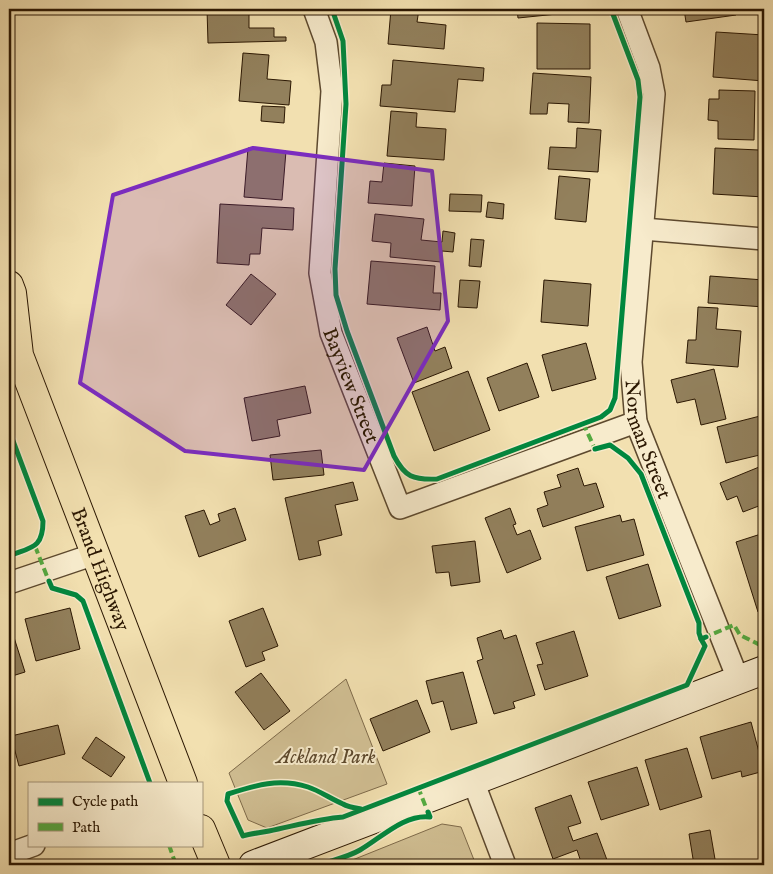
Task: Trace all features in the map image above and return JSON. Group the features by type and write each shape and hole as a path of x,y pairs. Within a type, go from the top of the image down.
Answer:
{"highway":[{"name":"Brand Highway","path":"9,285 12,293 14,348 184,782"},
{"path":"202,831 216,865"}],"main road":[{"path":"253,865 764,670"}],"street":[{"name":"Bayview Street","path":"314,9 326,42 332,91 320,273 331,333 400,508 636,422"},
{"name":"Norman Street","path":"627,9 649,68 654,94 631,362 636,422 738,679"},
{"path":"642,229 764,239"},
{"path":"9,583 95,554"},
{"path":"473,781 505,865"},
{"path":"9,854 31,846"}],"highlighted area":[{"path":"253,148 432,171 448,321 364,470 185,451 80,383 113,195"}],"green space":[{"name":"Ackland Park","path":"346,679 387,784 267,828 248,820 229,773"},
{"path":"442,824 461,827 476,865 340,865"}],"building":[{"path":"207,9 268,9 268,11 249,12 249,28 274,28 274,37 286,37 286,41 208,43"},
{"path":"391,9 419,9 417,22 446,25 444,49 388,44"},
{"path":"517,9 566,9 567,13 518,18"},
{"path":"684,9 735,9 736,15 686,22"},
{"path":"537,23 590,24 590,69 537,69"},
{"path":"716,32 764,35 764,81 713,77"},
{"path":"243,53 269,55 267,79 291,81 289,105 239,101"},
{"path":"393,60 484,68 483,81 458,79 455,112 380,106 382,85 391,85"},
{"path":"533,73 591,77 589,123 568,122 569,104 548,103 547,114 530,114"},
{"path":"719,90 755,91 754,140 718,139 718,121 708,120 709,99 719,99"},
{"path":"262,106 285,107 284,123 261,121"},
{"path":"391,111 417,113 416,127 446,129 444,160 387,156"},
{"path":"577,128 601,130 598,172 548,169 550,147 576,148"},
{"path":"248,148 286,151 282,200 244,197"},
{"path":"715,148 759,150 759,162 764,163 764,197 713,194"},
{"path":"384,163 415,166 412,206 368,203 370,181 382,182"},
{"path":"559,176 590,179 586,222 555,219"},
{"path":"450,194 482,195 481,212 449,211"},
{"path":"488,202 504,204 503,219 486,217"},
{"path":"220,204 294,208 293,230 262,228 260,254 250,254 249,265 217,263"},
{"path":"375,214 424,219 421,240 442,242 443,231 455,233 453,252 442,251 441,262 390,257 391,243 372,241"},
{"path":"471,239 484,240 481,267 469,266"},
{"path":"371,261 435,266 433,293 441,293 440,310 367,304"},
{"path":"251,274 276,294 251,325 226,305"},
{"path":"710,276 764,280 764,307 708,303"},
{"path":"460,280 480,281 477,308 458,307"},
{"path":"544,280 591,284 588,326 541,322"},
{"path":"698,307 718,308 716,329 741,331 738,367 686,363 688,340 696,340"},
{"path":"427,327 435,351 445,347 452,368 414,383 397,338"},
{"path":"586,343 596,379 552,391 542,355"},
{"path":"527,363 539,397 499,411 487,378"},
{"path":"714,369 726,419 701,425 695,399 677,403 671,380"},
{"path":"468,371 490,430 434,451 412,392"},
{"path":"305,386 311,413 277,420 280,436 252,441 244,398"},
{"path":"764,415 764,454 726,463 717,427"},
{"path":"321,450 324,475 273,480 270,455"},
{"path":"764,465 764,504 743,512 737,496 727,500 720,483"},
{"path":"578,468 584,486 596,483 604,507 543,527 537,509 548,505 544,492 561,487 557,475"},
{"path":"353,482 358,500 335,505 342,535 318,541 321,555 299,560 285,498"},
{"path":"235,508 246,540 199,557 185,516 204,510 210,525 220,521 218,514"},
{"path":"510,508 516,524 513,525 517,535 530,530 541,559 507,573 485,518"},
{"path":"620,515 622,522 634,519 644,555 587,571 575,527"},
{"path":"764,533 764,610 758,612 736,542"},
{"path":"475,541 480,582 451,586 449,572 436,573 432,546"},
{"path":"648,564 661,606 619,619 606,577"},
{"path":"70,608 80,649 36,661 25,619"},
{"path":"263,608 278,646 262,652 265,660 246,667 229,621"},
{"path":"11,628 25,672 9,677 9,629"},
{"path":"501,630 504,639 516,635 535,695 513,702 515,708 494,714 477,661 483,659 477,638"},
{"path":"574,631 588,676 545,690 537,665 543,664 536,643"},
{"path":"463,672 477,723 451,730 443,701 432,704 426,681"},
{"path":"261,673 290,711 264,730 235,692"},
{"path":"417,700 430,732 383,751 370,719"},
{"path":"751,722 764,771 742,777 741,771 712,779 700,737"},
{"path":"58,725 65,754 19,766 11,736"},
{"path":"96,737 125,757 111,777 82,758"},
{"path":"687,748 702,797 660,810 645,760"},
{"path":"637,767 649,805 601,820 588,782"},
{"path":"571,795 581,823 568,827 573,841 597,833 607,860 593,865 582,865 577,850 553,859 535,808"},
{"path":"710,830 716,865 694,865 689,834"}],"marked path":[{"path":"583,423 595,449 598,448"},
{"path":"35,546 50,584"},
{"path":"703,638 734,625 740,635 764,647"},
{"path":"418,787 429,815"},
{"path":"169,846 176,865"}],"cycle path":[{"path":"332,9 343,41 346,104 335,269 336,295 347,331 394,456 406,473 422,479 437,479 601,417 610,410 615,398 640,97 638,80 611,9"},
{"path":"9,430 43,521 41,537 38,542 34,546 9,556"},
{"path":"595,449 610,445 628,458 641,474 699,623 701,639 706,637"},
{"path":"49,581 52,588 76,595 83,601 150,782"},
{"path":"361,809 345,805 308,787 287,783 258,785 228,794 227,801 243,836 343,817 687,685 705,646 701,639"},
{"path":"319,865 345,857 411,819 430,817 428,812"}]}
